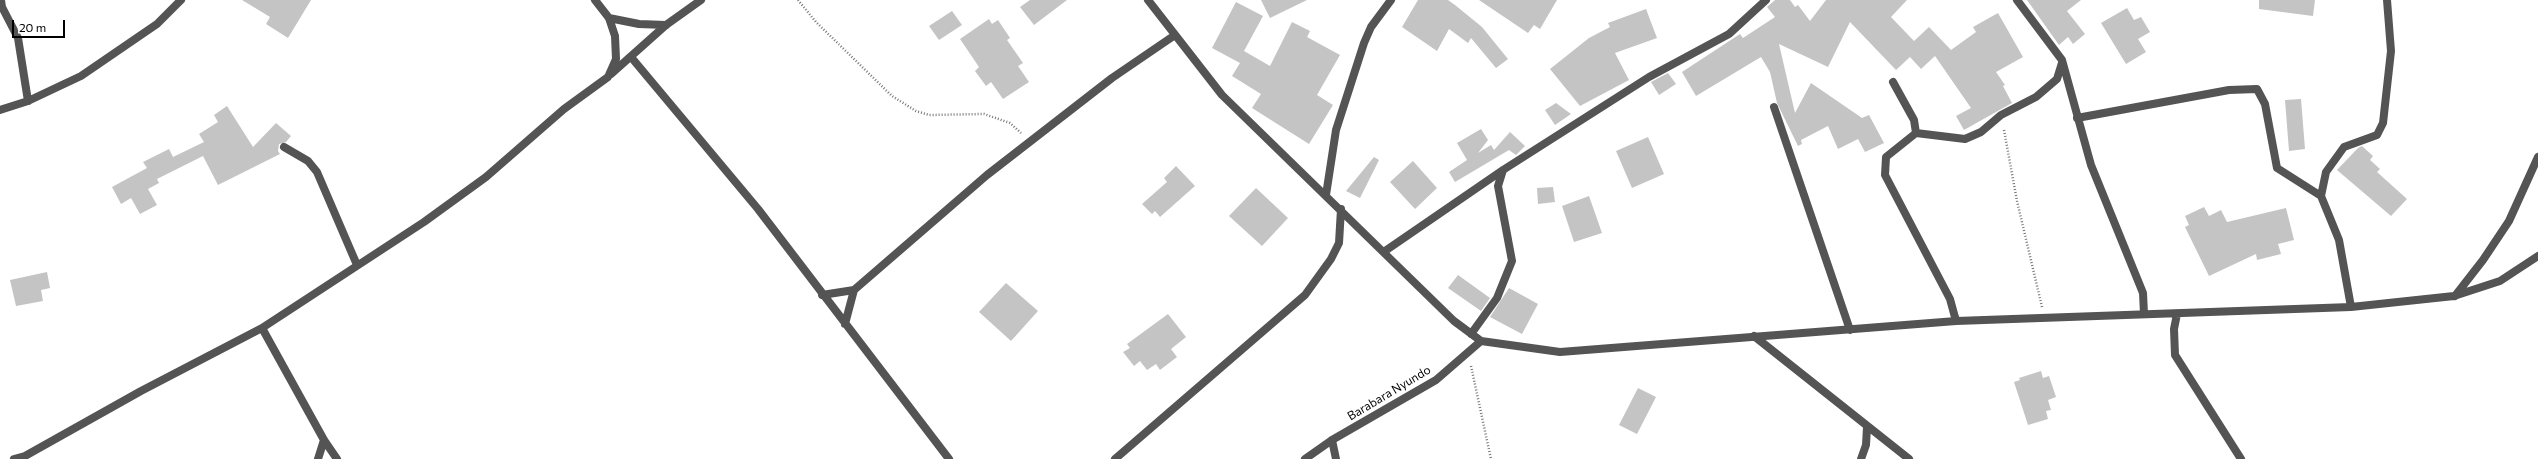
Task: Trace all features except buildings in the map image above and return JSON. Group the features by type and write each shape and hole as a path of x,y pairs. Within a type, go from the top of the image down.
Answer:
{"street":[{"path":"1,0 2,7 18,38 28,101"},
{"path":"0,110 28,101 81,76 157,24 181,0"},
{"path":"595,0 609,18 615,36 616,59 608,77"},
{"path":"14,459 24,457 141,391 262,328 424,222 486,177 564,109 608,77 666,25 701,0"},
{"path":"1148,0 1222,95 1341,209 1454,321 1481,341 1560,352 1754,336 1956,322 2351,307 2454,296 2500,281 2538,256"},
{"path":"1326,195 1336,130 1364,43 1371,27 1391,0"},
{"path":"1385,252 1504,170 1649,77 1728,34 1766,0"},
{"path":"2017,0 2062,60 2091,165 2143,293 2144,314"},
{"path":"2321,196 2326,172 2344,147 2377,135 2383,123 2391,51 2387,0"},
{"path":"609,18 639,24 666,25"},
{"path":"822,295 854,290 987,175 1112,78 1174,35"},
{"path":"631,57 758,209 822,295 949,459"},
{"path":"1956,322 1950,299 1885,175 1886,157 1916,133 1965,139 1981,132 2001,115 2036,97 2057,79 2061,70 2062,60"},
{"path":"1893,82 1914,120 1916,133"},
{"path":"2077,118 2229,90 2257,89 2265,104 2277,168 2321,196 2340,240 2351,307"},
{"path":"1774,107 1850,330"},
{"path":"284,147 308,161 317,172 357,265"},
{"path":"2454,296 2483,260 2509,221 2538,157"},
{"path":"1471,334 1497,298 1512,261 1498,186 1504,170"},
{"path":"1115,459 1305,295 1331,259 1339,243 1341,209"},
{"path":"845,324 854,290"},
{"path":"2177,314 2174,329 2175,355 2241,459"},
{"path":"262,328 324,440 337,459"},
{"path":"1754,336 1908,459"},
{"name":"Barabara Nyundo","path":"1305,459 1332,440 1436,380 1481,341"},
{"path":"1861,459 1866,445 1867,427"},
{"path":"318,459 324,440"},
{"path":"1332,440 1336,459"}],"path":[{"path":"798,0 816,22 892,96 916,111 928,115 984,114 1010,123 1030,142"},
{"path":"2001,115 2017,201 2036,277 2044,319"},
{"path":"1468,352 1491,459"}]}
